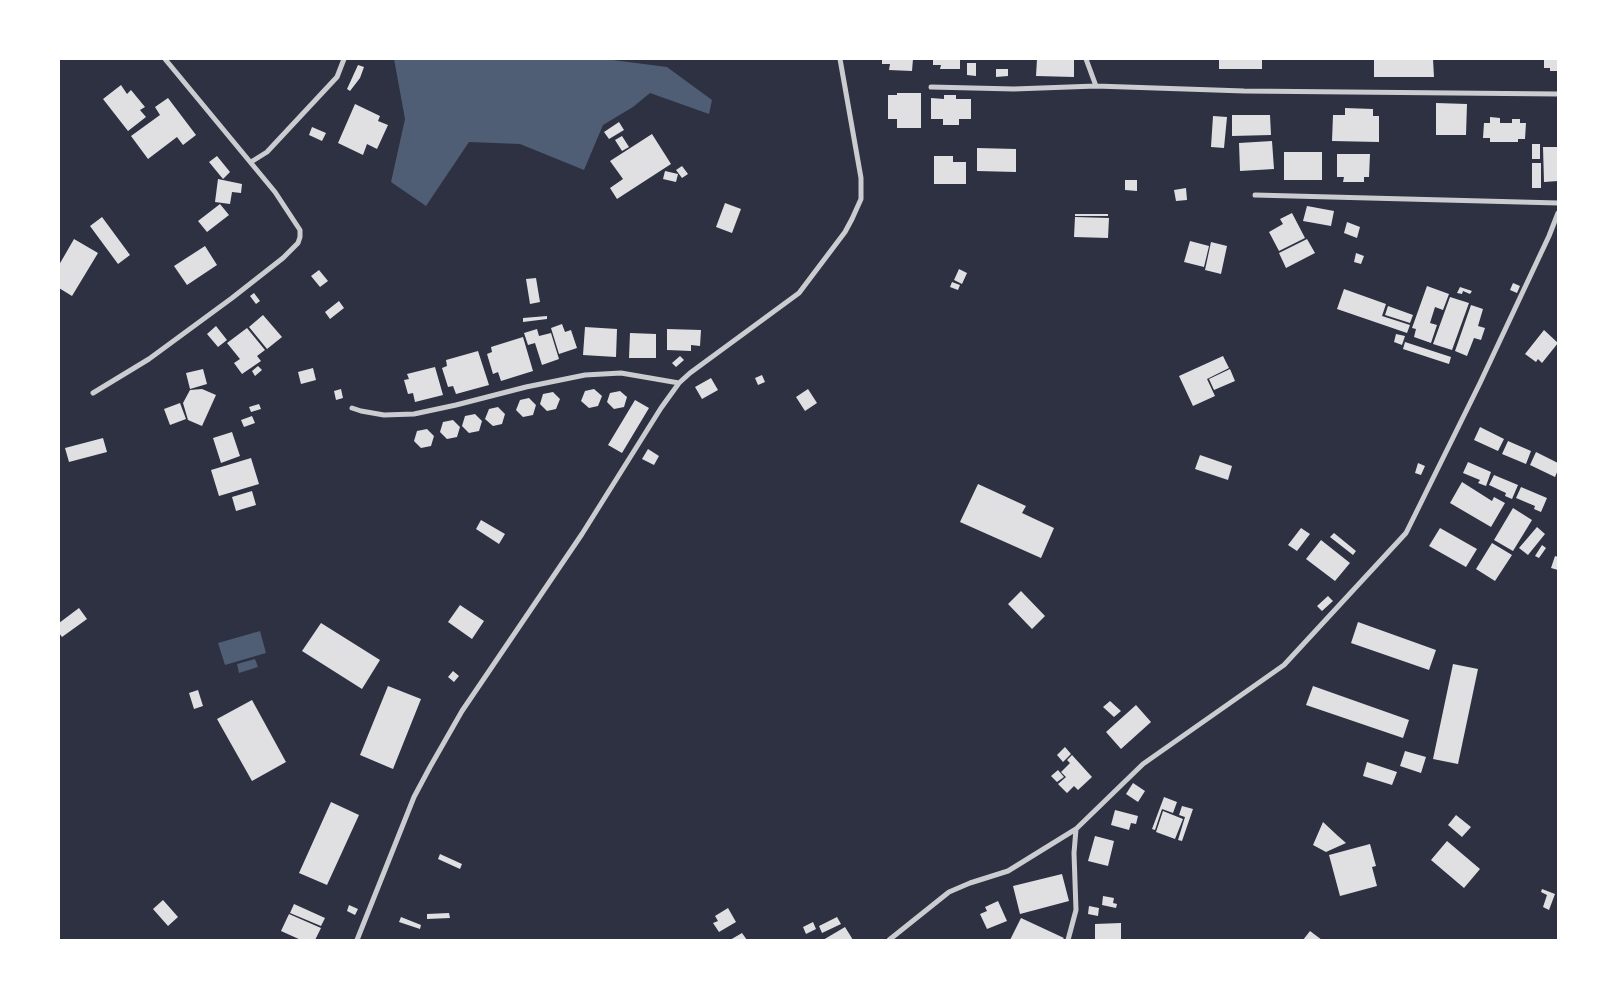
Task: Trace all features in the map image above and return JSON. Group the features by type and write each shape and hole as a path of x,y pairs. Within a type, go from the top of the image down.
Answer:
{"street":[{"path":"93,393 156,354 239,292 283,258 298,244 300,237 300,230 275,192 165,59"},
{"path":"251,162 268,152 337,78 344,59"},
{"path":"357,940 414,797 453,727 582,534 661,408 679,383 799,293 845,232 861,199 861,178 840,59"},
{"path":"1086,59 1096,86"},
{"path":"931,87 1014,89 1096,86 1244,91 1558,94"},
{"path":"1255,195 1558,203"},
{"path":"890,940 949,892 1008,871 1076,829 1142,764 1284,665 1406,533 1480,383 1558,213"},
{"path":"352,408 384,415 427,412 526,387 585,375 621,373 679,383"},
{"path":"1068,940 1076,910 1074,853 1076,829"}],"water":[{"path":"394,59 605,59 667,67 712,100 709,114 650,93 633,107 603,125 584,170 520,144 469,142 426,206 391,182 405,119"},
{"path":"260,631 266,653 225,665 218,643"},
{"path":"255,659 258,667 239,673 237,664"}],"building":[{"path":"882,59 913,59 912,71 889,70 890,64 882,64"},
{"path":"933,59 960,59 960,69 940,69 941,65 933,65"},
{"path":"1037,59 1074,59 1074,77 1036,76"},
{"path":"1219,59 1262,59 1262,69 1219,69"},
{"path":"1374,59 1433,59 1434,77 1374,77"},
{"path":"1544,59 1558,59 1558,71 1550,71 1550,68 1544,68"},
{"path":"967,63 976,63 976,76 967,75"},
{"path":"358,65 364,67 360,78 350,91 347,89"},
{"path":"996,69 1008,69 1008,76 996,77"},
{"path":"121,85 127,94 131,90 145,107 140,110 146,117 128,131 103,99"},
{"path":"897,93 921,93 921,128 897,128 897,119 888,119 888,95 897,95"},
{"path":"944,95 956,95 956,99 971,99 971,119 959,119 959,125 943,125 943,119 931,119 931,98 944,99"},
{"path":"168,98 196,135 183,145 177,137 148,159 131,136 160,115 155,107"},
{"path":"1436,103 1467,104 1466,135 1436,135"},
{"path":"355,104 380,116 378,121 388,125 377,149 367,144 363,155 338,143"},
{"path":"1345,108 1373,109 1373,116 1379,116 1379,142 1332,141 1333,115 1345,115"},
{"path":"1232,115 1270,115 1271,135 1232,136"},
{"path":"1213,116 1227,117 1224,148 1211,147"},
{"path":"1490,117 1500,118 1500,123 1512,123 1512,119 1520,119 1520,123 1526,123 1525,139 1518,139 1518,142 1490,142 1490,138 1483,138 1484,123 1490,123"},
{"path":"619,122 624,130 609,139 604,132"},
{"path":"312,127 326,133 322,141 309,135"},
{"path":"652,134 671,164 617,199 610,188 623,179 610,161"},
{"path":"622,136 629,147 622,151 615,140"},
{"path":"1272,141 1274,169 1240,171 1239,143"},
{"path":"1532,144 1540,144 1540,159 1532,159"},
{"path":"1543,147 1558,147 1558,181 1544,182"},
{"path":"977,148 1016,149 1016,172 977,171"},
{"path":"1284,152 1322,152 1322,180 1284,180"},
{"path":"1337,154 1370,154 1369,177 1364,177 1364,182 1343,182 1344,177 1337,177"},
{"path":"217,156 230,172 223,179 209,162"},
{"path":"934,156 953,156 953,162 966,162 966,184 934,184"},
{"path":"1532,163 1541,163 1541,188 1532,188"},
{"path":"682,166 688,174 682,178 676,170"},
{"path":"665,171 678,174 676,182 663,179"},
{"path":"218,179 242,184 241,193 232,192 230,204 215,202"},
{"path":"1125,180 1137,180 1137,191 1125,190"},
{"path":"1186,188 1187,200 1176,201 1174,190"},
{"path":"725,203 741,209 732,233 716,227"},
{"path":"220,204 229,215 207,232 198,221"},
{"path":"1307,206 1334,211 1331,226 1303,221"},
{"path":"1292,213 1305,238 1279,251 1269,232 1283,224 1280,219"},
{"path":"1075,214 1108,214 1108,216 1075,216"},
{"path":"102,217 130,255 118,264 90,226"},
{"path":"1075,217 1109,218 1108,238 1074,237"},
{"path":"1347,222 1360,227 1357,238 1344,233"},
{"path":"74,239 98,253 72,296 59,288 59,265"},
{"path":"1307,239 1315,253 1286,268 1279,253"},
{"path":"1190,241 1209,246 1204,267 1184,262"},
{"path":"1211,242 1227,246 1221,274 1205,270"},
{"path":"205,246 217,265 187,285 174,266"},
{"path":"1356,253 1364,256 1361,264 1354,262"},
{"path":"959,269 967,273 962,284 954,280"},
{"path":"319,270 328,281 320,287 311,276"},
{"path":"536,278 540,302 530,304 526,279"},
{"path":"952,282 960,285 958,290 950,287"},
{"path":"1513,283 1520,286 1517,293 1510,290"},
{"path":"1427,286 1449,294 1443,310 1435,307 1430,323 1437,325 1431,343 1414,337 1416,329 1412,328"},
{"path":"1460,287 1472,291 1470,294 1463,291 1462,294 1457,293"},
{"path":"1344,289 1386,304 1382,316 1410,325 1407,333 1337,309"},
{"path":"254,293 260,301 256,304 250,296"},
{"path":"1450,297 1469,303 1452,350 1433,344"},
{"path":"339,301 344,308 330,319 325,312"},
{"path":"1471,305 1483,309 1478,326 1485,328 1481,340 1474,338 1467,356 1455,351"},
{"path":"1388,306 1413,315 1410,323 1385,315"},
{"path":"263,315 282,337 267,349 249,327"},
{"path":"547,316 547,319 523,322 523,318"},
{"path":"562,324 565,332 571,330 577,348 559,354 551,328"},
{"path":"216,326 227,340 218,347 207,334"},
{"path":"585,327 617,329 616,357 583,355"},
{"path":"247,328 265,350 257,356 261,361 242,374 234,363 240,359 227,343"},
{"path":"537,329 539,336 551,333 559,359 542,365 535,343 528,345 524,333"},
{"path":"667,329 701,330 700,346 691,345 691,351 667,350"},
{"path":"1544,330 1558,343 1542,363 1538,359 1536,362 1525,354"},
{"path":"630,333 656,334 656,358 629,358"},
{"path":"1396,334 1405,336 1402,345 1394,342"},
{"path":"523,337 533,371 501,381 498,372 493,374 487,354 492,352 491,347"},
{"path":"1405,342 1451,357 1449,364 1403,349"},
{"path":"478,351 489,385 456,394 453,386 448,387 442,368 447,366 446,360"},
{"path":"680,356 684,360 676,367 672,363"},
{"path":"1223,356 1229,368 1207,379 1215,396 1193,406 1179,376"},
{"path":"258,366 262,370 255,376 252,371"},
{"path":"435,367 443,395 415,402 413,393 408,394 404,380 409,379 407,374"},
{"path":"313,368 316,380 301,384 298,372"},
{"path":"203,369 207,384 190,389 186,373"},
{"path":"1230,369 1235,381 1214,390 1209,379"},
{"path":"762,375 765,382 758,385 755,378"},
{"path":"711,378 718,390 702,399 695,387"},
{"path":"202,389 216,395 202,426 188,420 183,403 190,390"},
{"path":"341,389 343,398 336,400 334,391"},
{"path":"594,389 602,396 598,406 589,408 581,401 585,391"},
{"path":"808,389 817,403 805,411 796,397"},
{"path":"620,391 627,397 624,407 614,409 607,402 610,393"},
{"path":"553,392 560,399 556,409 547,411 540,404 543,394"},
{"path":"529,398 536,405 533,415 523,417 516,410 520,400"},
{"path":"635,400 649,408 622,453 608,445"},
{"path":"180,403 186,419 170,425 164,409"},
{"path":"259,404 261,409 251,412 249,407"},
{"path":"498,407 505,414 502,424 493,426 485,419 489,409"},
{"path":"475,414 482,421 479,431 469,433 462,426 465,416"},
{"path":"252,416 255,423 244,427 241,420"},
{"path":"453,420 460,427 457,437 447,439 440,432 443,422"},
{"path":"1480,427 1504,439 1498,451 1474,440"},
{"path":"427,429 434,436 431,446 421,448 414,441 417,431"},
{"path":"232,432 240,456 221,463 213,438"},
{"path":"103,438 107,452 69,462 65,448"},
{"path":"1508,441 1531,451 1526,464 1502,454"},
{"path":"648,449 659,456 654,465 642,459"},
{"path":"1536,452 1558,463 1555,477 1530,465"},
{"path":"1200,455 1232,466 1228,480 1195,469"},
{"path":"251,458 259,484 219,496 211,470"},
{"path":"1468,462 1491,472 1486,486 1478,483 1480,480 1463,473"},
{"path":"1418,463 1425,466 1421,475 1415,473"},
{"path":"1494,475 1518,485 1512,499 1505,496 1506,493 1489,485"},
{"path":"1462,482 1492,501 1494,497 1505,503 1491,527 1450,503"},
{"path":"978,484 1026,506 1022,513 1054,528 1041,558 960,522"},
{"path":"1521,487 1547,498 1541,512 1534,509 1535,506 1516,498"},
{"path":"252,491 256,505 236,511 232,497"},
{"path":"1513,508 1532,520 1513,551 1494,540"},
{"path":"481,520 505,534 499,544 476,529"},
{"path":"1537,527 1545,534 1528,555 1519,548"},
{"path":"1301,528 1310,534 1297,551 1288,545"},
{"path":"1440,528 1477,549 1466,567 1429,546"},
{"path":"1334,533 1356,551 1353,555 1330,537"},
{"path":"1321,540 1350,563 1335,581 1306,559"},
{"path":"1492,543 1512,555 1495,581 1476,569"},
{"path":"1542,545 1546,548 1539,558 1535,556"},
{"path":"1555,556 1558,557 1558,570 1551,568"},
{"path":"1021,591 1045,616 1032,629 1008,604"},
{"path":"1328,596 1333,601 1322,611 1317,606"},
{"path":"460,605 484,621 472,639 448,622"},
{"path":"79,608 87,619 62,637 59,633 59,623"},
{"path":"1358,622 1436,650 1429,670 1351,643"},
{"path":"321,623 380,660 362,689 302,651"},
{"path":"1453,664 1478,669 1458,764 1433,759"},
{"path":"453,671 459,676 454,682 448,677"},
{"path":"388,686 421,699 393,769 360,755"},
{"path":"1313,686 1409,720 1403,738 1306,705"},
{"path":"198,690 203,706 194,709 189,693"},
{"path":"252,700 286,762 252,781 217,719"},
{"path":"1110,701 1121,711 1114,717 1103,707"},
{"path":"1136,705 1151,722 1121,749 1106,732"},
{"path":"1065,747 1071,754 1063,762 1057,755"},
{"path":"1405,751 1426,757 1421,773 1400,766"},
{"path":"1072,755 1092,777 1078,790 1074,786 1067,793 1058,784 1066,777 1061,772 1070,763 1067,760"},
{"path":"1367,762 1397,772 1392,785 1363,776"},
{"path":"1058,770 1064,777 1057,782 1051,776"},
{"path":"1133,783 1145,791 1138,802 1126,794"},
{"path":"1164,797 1177,802 1173,813 1162,809 1155,830 1152,829"},
{"path":"331,802 359,815 327,885 299,873"},
{"path":"1182,806 1193,809 1182,841 1178,840 1185,817 1179,815"},
{"path":"1115,810 1138,816 1136,824 1131,823 1129,830 1111,825"},
{"path":"1163,811 1183,819 1175,839 1156,832"},
{"path":"1456,815 1471,827 1462,837 1448,825"},
{"path":"1323,822 1346,843 1326,852 1313,845"},
{"path":"1095,836 1114,841 1108,866 1088,861"},
{"path":"1447,841 1480,869 1464,888 1431,860"},
{"path":"1370,844 1376,866 1372,867 1377,886 1340,896 1329,855"},
{"path":"440,854 462,864 460,869 438,859"},
{"path":"1062,874 1069,901 1020,914 1013,886"},
{"path":"1542,889 1555,894 1549,910 1543,907 1547,895 1541,892"},
{"path":"1103,896 1114,898 1113,903 1117,904 1116,908 1102,905"},
{"path":"163,900 178,917 168,926 153,909"},
{"path":"998,901 1007,921 987,929 980,914 987,911 985,907"},
{"path":"294,904 325,918 321,926 290,913"},
{"path":"349,905 358,909 355,915 347,911"},
{"path":"1089,906 1099,908 1098,916 1088,914"},
{"path":"728,908 736,922 719,932 713,923 718,921 715,916"},
{"path":"449,913 450,918 427,919 427,914"},
{"path":"289,914 321,928 315,940 301,940 281,931"},
{"path":"401,917 421,925 420,929 399,922"},
{"path":"837,917 841,924 822,933 819,926"},
{"path":"1021,918 1064,938 1062,940 1010,940"},
{"path":"813,922 816,929 806,934 803,927"},
{"path":"1121,923 1121,940 1095,940 1095,924"},
{"path":"845,927 853,940 823,940"},
{"path":"1310,931 1322,940 1303,940"},
{"path":"742,933 747,940 730,940"}]}
